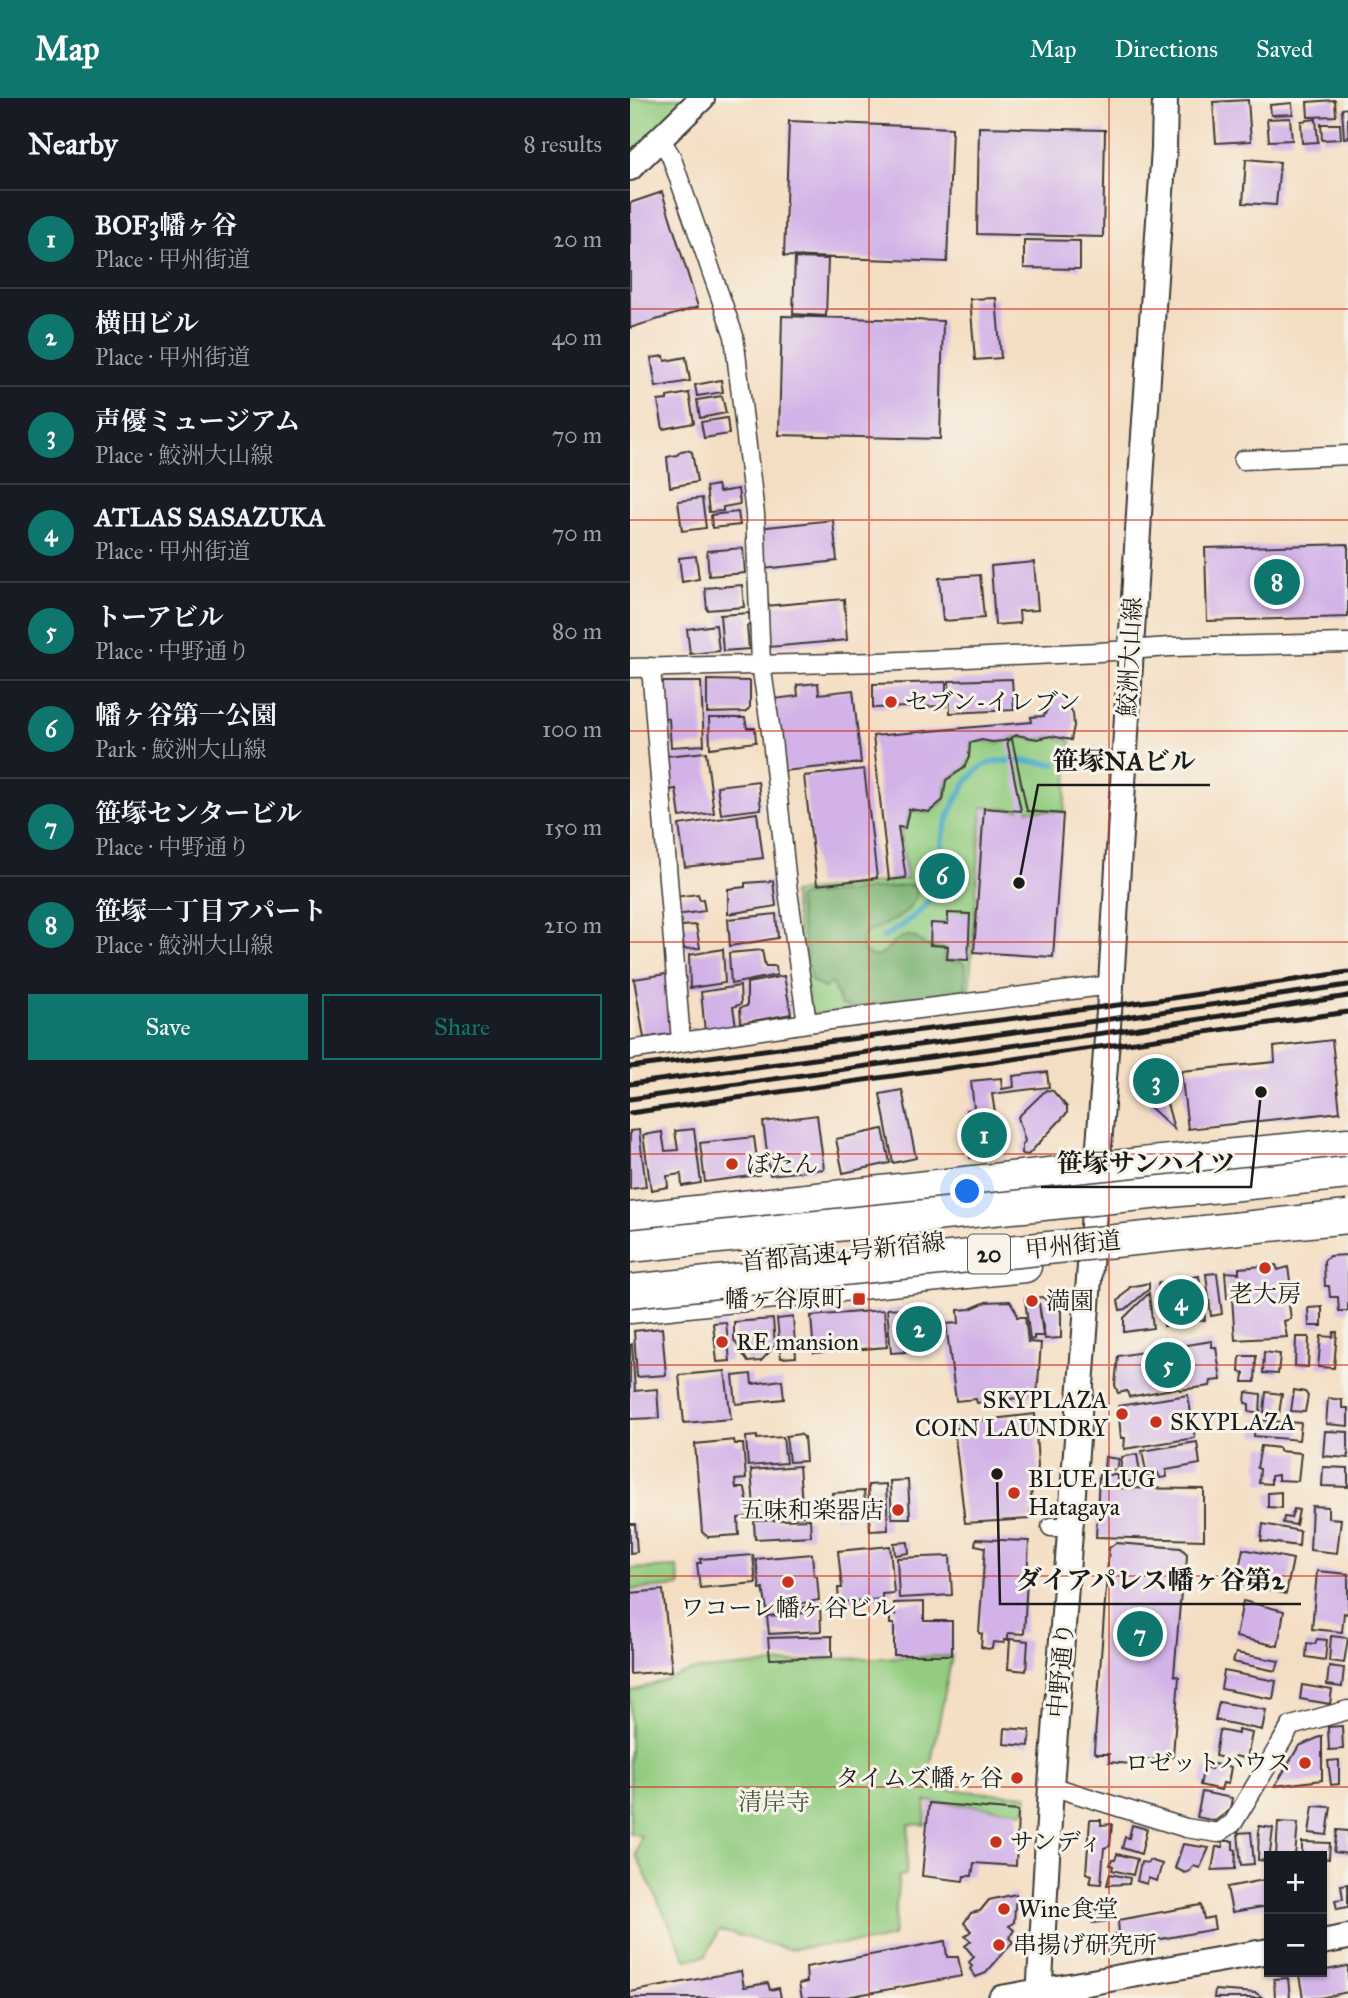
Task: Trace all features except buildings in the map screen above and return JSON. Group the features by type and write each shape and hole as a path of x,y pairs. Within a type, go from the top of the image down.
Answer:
{"highway":[{"path":"630,1219 1348,1144"},
{"name":"20","path":"630,1232 1348,1160"},
{"name":"首都高速4号新宿線","path":"630,1246 1348,1173"},
{"name":"首都高速4号新宿線","path":"630,1274 1348,1201"},
{"name":"甲州街道","path":"630,1291 1348,1217"},
{"name":"20","path":"630,1307 1348,1231"}],"main road":[{"path":"630,168 702,98"},
{"name":"鮫洲大山線","path":"1092,1259 1165,98"},
{"name":"中野通り","path":"1039,1995 1062,1527 1092,1259"},
{"path":"1327,1941 1348,1937"},
{"path":"1001,1998 1039,1995 1264,1952"}],"street":[{"path":"661,140 671,156 734,336 755,514 761,664 807,1023"},
{"path":"1243,460 1348,456"},
{"path":"630,668 879,662 1170,647 1348,643"},
{"path":"651,667 681,1041"},
{"path":"630,1049 807,1023 1111,985"},
{"path":"1051,1786 1186,1828 1217,1833 1233,1823 1291,1726 1348,1710"}],"green space":[{"path":"630,98 684,98 630,156"},
{"path":"1051,736 1071,741 1064,812 982,807 969,994 811,1015 792,893 907,879 900,828 905,829 910,810 929,813 944,801 946,781 964,766 970,744 976,740 998,743 1014,737 1037,740"},
{"path":"914,886 917,892 914,901 897,918 865,933 861,942 864,952 877,956 895,941 907,936 913,937 927,946 944,949 944,961 960,961 966,964 965,990 939,997 910,998 856,1007 841,1005 832,983 824,988 811,981 797,899"},
{"path":"677,1567 680,1586 630,1590 630,1569"},
{"name":"清岸寺","path":"952,1656 926,1788 1028,1796 1025,1812 926,1801 925,1825 909,1824 906,1875 899,1876 893,1937 788,1949 719,1930 706,1956 686,1959 636,1855 641,1836 630,1833 630,1692 691,1671 834,1659"}],"waterway":[{"path":"883,937 919,912 933,896 941,876 941,849 946,826 956,800 972,776 990,763 1022,761 1055,764"}],"railway":[{"path":"630,1067 1173,998 1348,972"},
{"path":"630,1084 1348,985"},
{"path":"630,1099 1175,1023 1348,996"},
{"path":"630,1113 1348,1012"}],"place":[{"name":"笹塚一丁目アパート","path":"1277,582"},
{"name":"セブン-イレブン","path":"891,702"},
{"name":"幡ヶ谷第一公園","path":"942,876"},
{"name":"笹塚NAビル","path":"1019,883"},
{"name":"声優ミュージアム","path":"1156,1081"},
{"name":"笹塚サンハイツ","path":"1261,1092"},
{"name":"BOF3幡ヶ谷","path":"984,1135"},
{"name":"ぼたん","path":"732,1164"},
{"name":"老大房","path":"1265,1268"},
{"name":"幡ヶ谷原町","path":"859,1299"},
{"name":"満園","path":"1032,1301"},
{"name":"ATLAS SASAZUKA","path":"1181,1302"},
{"name":"横田ビル","path":"919,1329"},
{"name":"RE mansion","path":"722,1342"},
{"name":"トーアビル","path":"1168,1365"},
{"name":"SKYPLAZA COIN LAUNDRY","path":"1122,1414"},
{"name":"SKYPLAZA","path":"1156,1422"},
{"name":"ダイアパレス幡ヶ谷第2","path":"997,1474"},
{"name":"BLUE LUG Hatagaya","path":"1014,1493"},
{"name":"五味和楽器店","path":"898,1510"},
{"name":"ワコーレ幡ヶ谷ビル","path":"788,1582"},
{"name":"笹塚センタービル","path":"1140,1634"},
{"name":"ロゼットハウス","path":"1305,1763"},
{"name":"タイムズ幡ヶ谷","path":"1017,1778"},
{"name":"サンディ","path":"996,1842"},
{"name":"Wine食堂","path":"1004,1909"},
{"name":"串揚げ研究所","path":"999,1945"}]}
